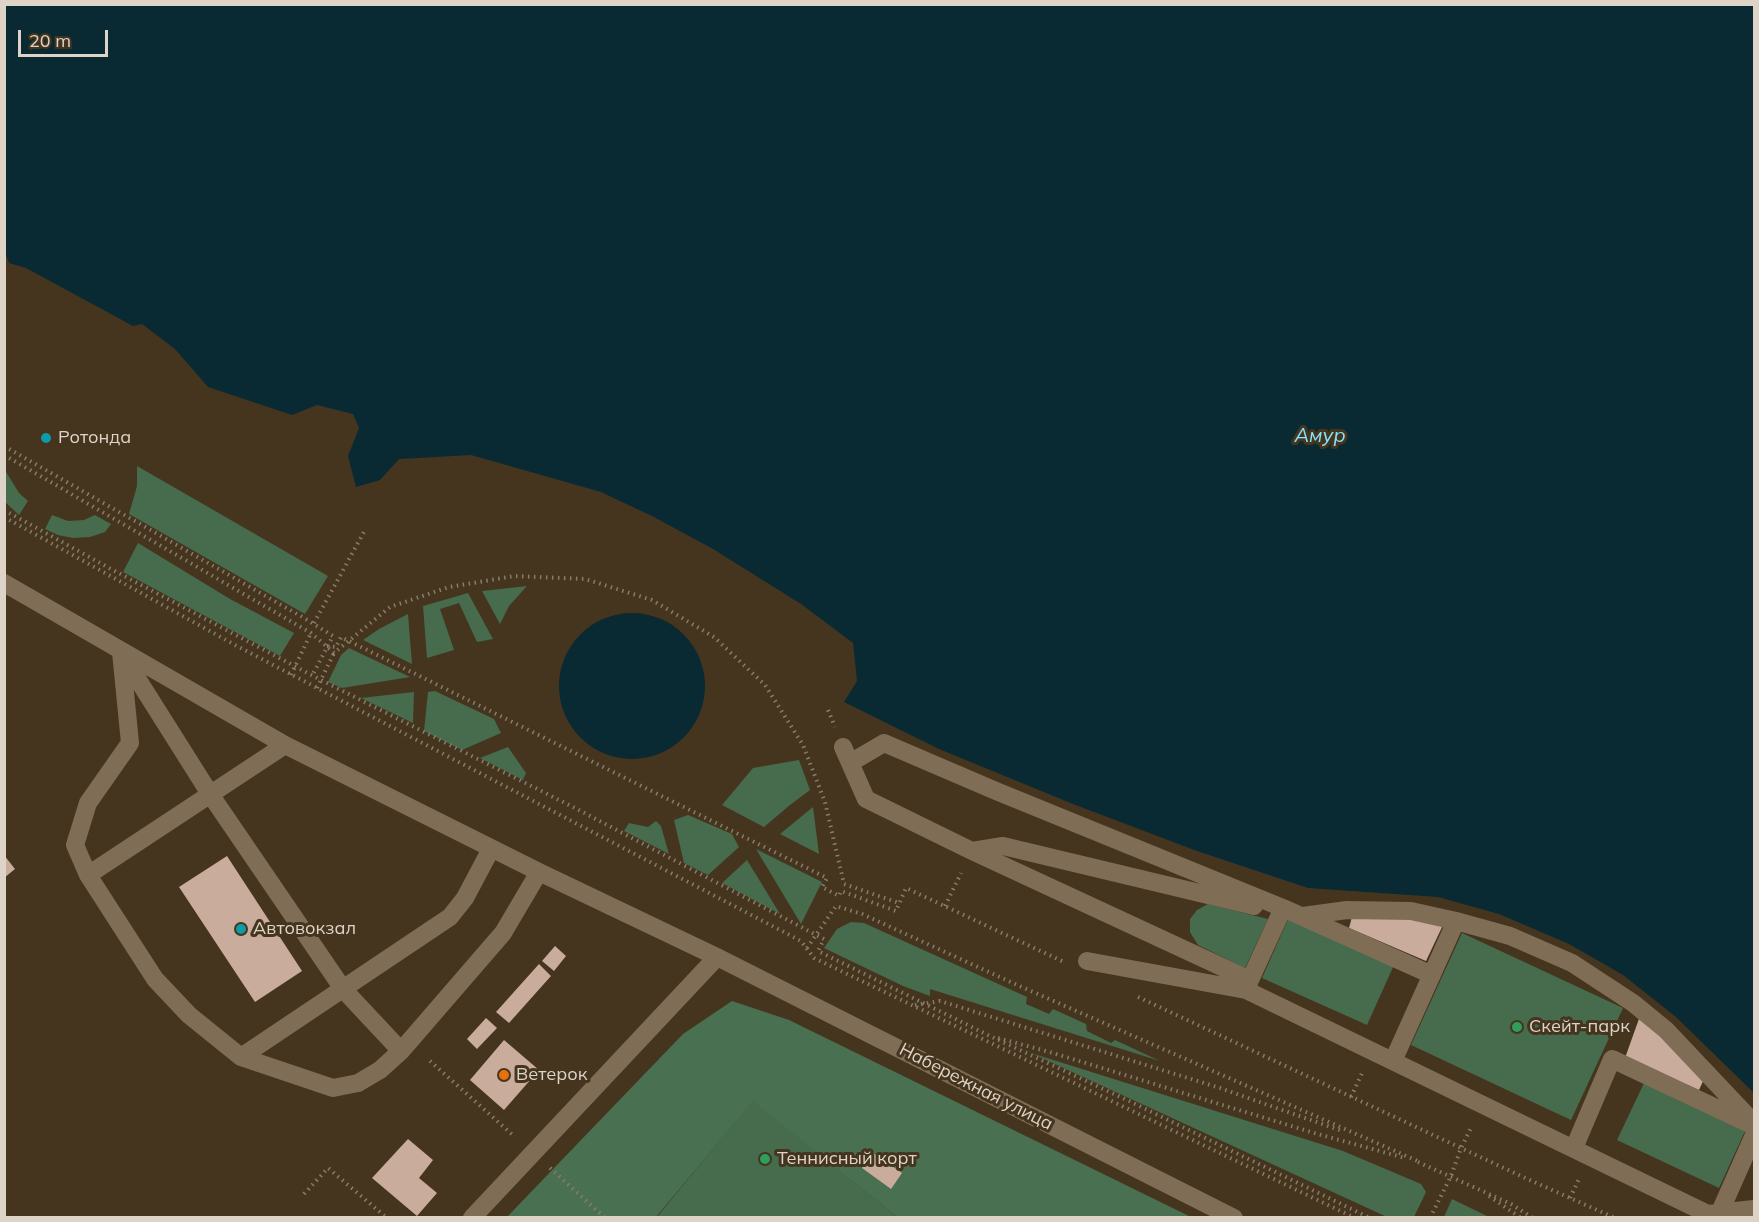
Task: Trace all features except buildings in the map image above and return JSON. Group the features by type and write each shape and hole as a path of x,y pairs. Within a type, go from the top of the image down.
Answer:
{"street":[{"name":"Набережная улица","path":"4,583 285,745 491,849 717,957 1234,1218"},
{"path":"121,652 210,794 343,989 401,1051"},
{"path":"121,652 130,742 88,803 75,845 88,875 155,979 189,1016 241,1057 333,1088 358,1083 380,1070 401,1051 503,933 539,872"},
{"path":"1282,910 884,743 846,755 866,799 1248,985 1393,1061 1574,1148 1731,1213 1755,1135"},
{"path":"88,875 285,745"},
{"path":"972,851 1003,846 1282,910 1302,916 1432,975"},
{"path":"241,1057 450,917 465,898 491,849"},
{"path":"1248,985 1282,910"},
{"path":"1302,916 1347,910 1412,912 1510,936 1572,963 1633,1003 1666,1030 1755,1125"},
{"path":"1393,1061 1456,921"},
{"path":"472,1218 717,957"},
{"path":"1079,963 1228,986 1248,985"},
{"path":"1574,1148 1612,1059 1755,1125"}],"path":[{"path":"4,446 333,636 312,676"},
{"path":"4,455 311,633 334,652"},
{"path":"4,510 312,676 573,807 824,939 818,951 1370,1218"},
{"path":"4,517 291,675 801,941 814,958 1355,1218"},
{"path":"314,624 364,532"},
{"path":"317,688 334,652 390,607 449,587 514,576 585,579 652,600 714,637 765,685 803,745 825,802 844,884 899,903"},
{"path":"291,675 311,633"},
{"path":"327,646 336,646 341,637 349,640 827,878 822,887 839,896 842,891 896,910 906,888 1079,963"},
{"path":"945,906 949,898"},
{"path":"807,948 836,906 862,914 1420,1162"},
{"path":"1130,993 1615,1218"},
{"path":"914,1006 940,1001 1158,1068 1368,1139 1510,1204 1533,1218"},
{"path":"968,1032 1053,1053 1314,1133 1420,1162"},
{"path":"1430,1218 1451,1176 1461,1148"},
{"path":"304,1194 328,1168 387,1218"},
{"path":"1476,1188 1521,1218"}],"green space":[{"path":"137,466 328,576 305,614 129,514 137,486"},
{"path":"5,470 19,493 28,501 19,515 5,502"},
{"path":"52,515 68,521 84,520 95,515 111,524 105,532 90,537 73,538 45,529"},
{"path":"138,543 230,599 294,633 280,656 123,572"},
{"path":"527,586 509,606 500,624 482,591"},
{"path":"468,593 493,639 477,642 459,603 440,609 454,650 427,658 423,606"},
{"path":"408,614 412,664 363,640 379,629"},
{"path":"349,648 410,677 342,688 328,682 341,655"},
{"path":"435,691 494,719 501,733 462,750 424,731 428,692"},
{"path":"414,692 413,723 361,698"},
{"path":"508,747 526,773 523,780 480,758"},
{"path":"799,760 810,790 764,827 722,805 753,768"},
{"path":"813,807 819,854 780,834"},
{"path":"688,815 732,834 739,847 708,875 684,863 674,820"},
{"path":"656,821 661,826 669,854 624,831 629,823 648,827"},
{"path":"756,849 822,882 801,924"},
{"path":"747,860 780,914 722,883"},
{"path":"1208,904 1268,919 1245,968 1198,945 1190,932 1190,919 1197,910"},
{"path":"1289,917 1394,965 1367,1025 1262,978"},
{"path":"851,922 864,923 1027,997 1026,1004 1049,1014 1053,1009 1086,1024 1087,1031 1111,1043 1115,1040 1160,1061 930,989 930,996 903,986 824,948 837,929"},
{"name":"Скейт-парк","path":"1462,933 1623,1008 1571,1120 1411,1045"},
{"path":"732,1001 789,1020 1191,1217 897,1217 753,1101 656,1217 506,1218 683,1034"},
{"path":"1031,1053 1343,1151 1421,1184 1426,1192 1414,1217 1387,1217"},
{"path":"1644,1083 1745,1131 1719,1188 1617,1140"},
{"name":"Теннисный корт","path":"753,1100 897,1217 656,1218"},
{"path":"1452,1199 1489,1217 1444,1217"}],"water":[{"name":"Амур","path":"5,4 1754,5 1754,1093 1676,1017 1623,975 1569,944 1499,914 1438,897 1308,888 1197,851 1073,804 939,749 844,702 857,681 853,643 801,604 713,549 601,492 471,455 399,459 380,480 356,487 348,456 359,428 353,414 317,405 292,415 208,387 175,349 142,324 133,326 26,268 9,263 4,249"},
{"path":"632,613 660,619 683,635 699,658 705,686 699,714 683,737 660,753 632,759 604,753 581,737 565,714 559,686 565,658 581,635 604,619"}],"place":[{"name":"Ротонда","path":"46,438"},
{"name":"Автовокзал","path":"241,929"},
{"name":"Скейт-парк","path":"1517,1027"},
{"name":"Ветерок","path":"504,1075"},
{"name":"Теннисный корт","path":"765,1159"}]}
